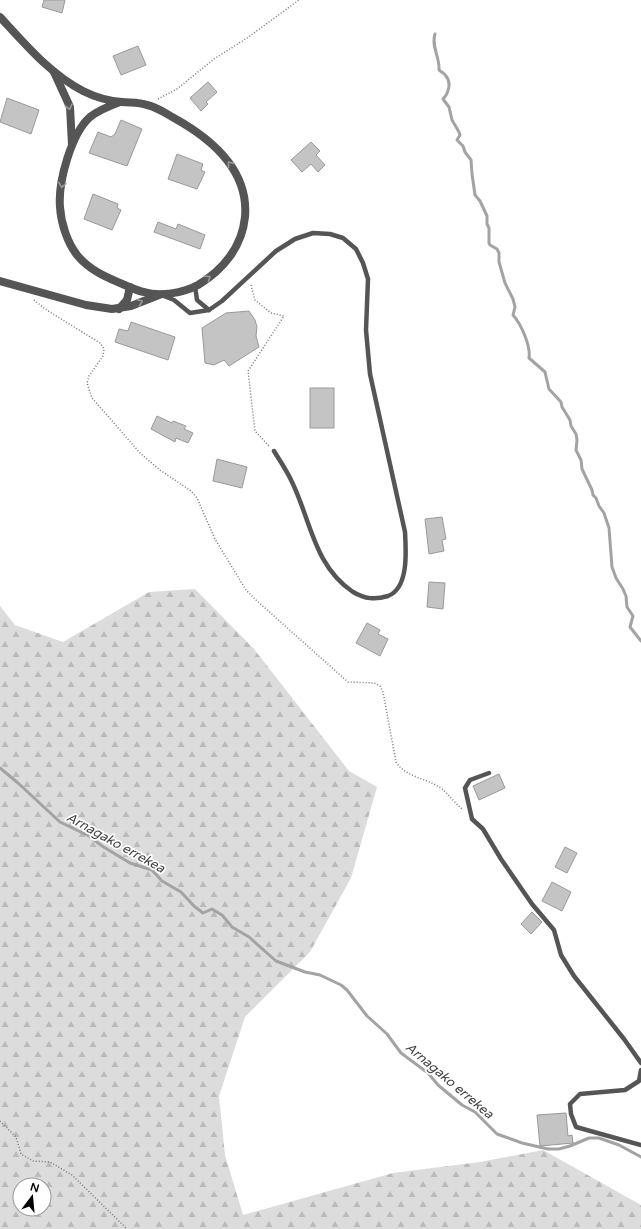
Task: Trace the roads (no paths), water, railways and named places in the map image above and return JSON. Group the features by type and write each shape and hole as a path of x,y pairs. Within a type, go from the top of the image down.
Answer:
{"street":[{"path":"0,17 54,72 81,90 100,99 148,104 182,122 209,143 232,165 243,187 245,200 245,217 241,234 231,256 217,271 195,286 172,293 145,293 99,274 90,268 76,254 70,244 63,226 60,207 60,191 65,168 72,148 80,130 89,118 102,109 120,102"},
{"path":"54,72 70,107 72,148"},
{"path":"0,281 86,305 105,308 119,309 131,306 160,294"},
{"path":"119,309 127,300 130,287"}],"lane":[{"path":"160,294 174,300 190,313 209,310 222,301 276,251 295,239 313,233 330,234 343,238 356,248 364,263 368,279 366,330 370,374 405,532 406,554 404,570 398,588 390,595 376,599 359,595 346,587 330,571 319,552 292,482 274,451"},
{"path":"195,286 197,300 209,310"},
{"path":"489,773 470,780 465,788 472,819 482,829 532,904 554,930 561,954 574,976 624,1038 641,1063"},
{"path":"641,1070 639,1080 625,1090 580,1094 570,1104 571,1114 576,1127 641,1145"}],"waterway":[{"path":"435,34 434,43 439,70 445,75 449,82 448,91 443,99 449,107 452,120 459,132 460,135 457,140 463,146 465,152 471,160 475,195 480,201 487,216 489,243 497,249 499,253 499,262 505,283 513,299 515,307 513,315 525,335 529,358 545,372 549,389 561,402 562,407 576,434 576,450 581,460 582,469 593,495 604,513 609,528 612,567 626,596 627,607 633,616 630,627 641,641"},
{"name":"Arnagako errekea","path":"0,768 60,822 89,836 102,846 130,863 152,870 162,881 181,892 203,913 212,909 222,915 232,927 249,937 276,961 305,972 320,975 341,985 347,990 367,1016 387,1034 401,1053 428,1073 438,1085 462,1105 475,1112 497,1134 522,1143 548,1149 559,1149 589,1138 599,1138 619,1145 641,1157"}]}
